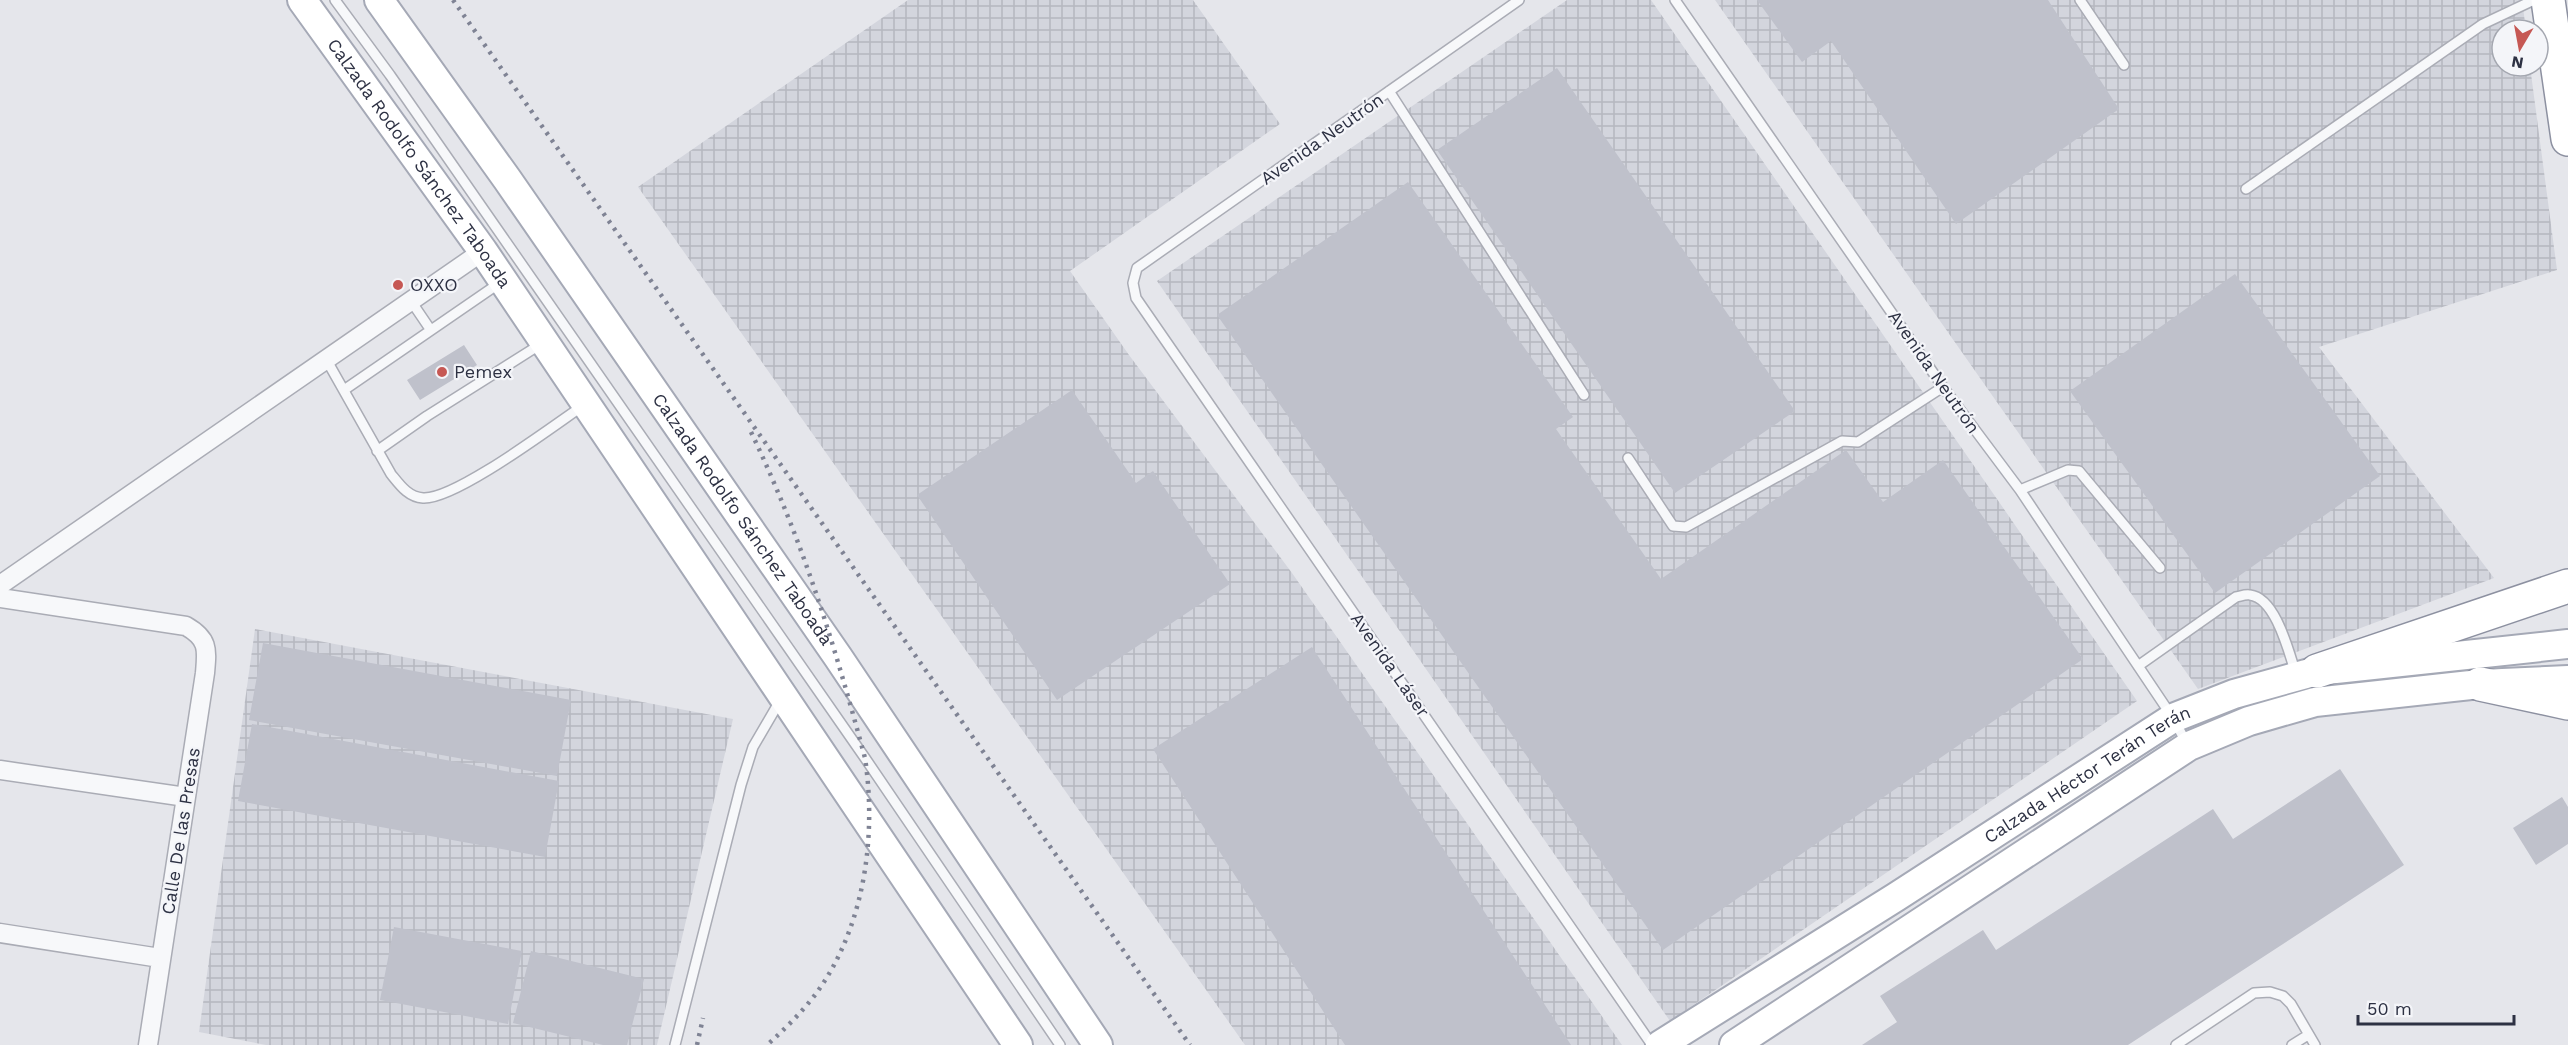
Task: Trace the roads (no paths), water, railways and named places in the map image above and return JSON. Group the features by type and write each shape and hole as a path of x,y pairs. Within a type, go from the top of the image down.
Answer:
{"highway":[{"path":"2548,0 2568,139"},
{"path":"2307,674 2568,586"},
{"path":"2480,684 2568,703"}],"main road":[{"name":"Calzada Rodolfo Sánchez Taboada","path":"302,0 503,280 1018,1045"},
{"name":"Calzada Rodolfo Sánchez Taboada","path":"379,0 507,179 838,657 1098,1045"},
{"name":"Calzada Héctor Terán Terán","path":"1659,1045 1896,897 2173,718 2235,694 2307,674 2568,644"},
{"name":"Calzada Héctor Terán Terán","path":"1734,1045 2189,746 2249,721 2315,702 2480,684 2568,680"}],"street":[{"path":"0,585 483,251"},
{"name":"Calle De las Presas","path":"0,598 186,626 204,639 207,651 206,673 147,1045"},
{"path":"0,770 186,797"},
{"path":"0,933 160,958"}],"lane":[{"path":"335,0 390,75 752,596 1060,1045"},
{"name":"Avenida Neutrón","path":"1133,283 1137,268 1519,0"},
{"name":"Avenida Neutrón","path":"1675,0 1943,387 2020,490 2173,718 2189,746"},
{"path":"2080,0 2124,65"},
{"path":"2246,189 2483,24 2535,0"},
{"path":"1389,91 1584,395"},
{"path":"344,390 503,280"},
{"name":"Avenida Láser","path":"1133,283 1136,298 1652,1045"},
{"path":"411,301 430,330"},
{"path":"377,452 427,416 544,342"},
{"path":"326,359 377,452 404,489 412,495 423,498 435,496 467,483 586,404"},
{"path":"1628,458 1673,526 1686,527 1842,441 1858,442 1943,387"},
{"path":"2020,490 2068,470 2079,471 2160,568"},
{"path":"2138,666 2236,597 2250,594 2260,598 2272,611 2307,674"},
{"path":"675,1045 741,785 753,747 783,697"},
{"path":"2176,1045 2254,993 2270,992 2283,996 2291,1004 2315,1045"},
{"path":"2292,1045 2308,1035"}],"railway":[{"path":"453,0 1190,1045"},
{"path":"751,432 802,553 829,633 865,758 869,820 863,882 856,912 845,941 832,969 815,995 767,1045"},
{"path":"697,1045 703,1018"}],"place":[{"name":"OXXO","path":"398,285"},
{"name":"Pemex","path":"442,372"}]}
